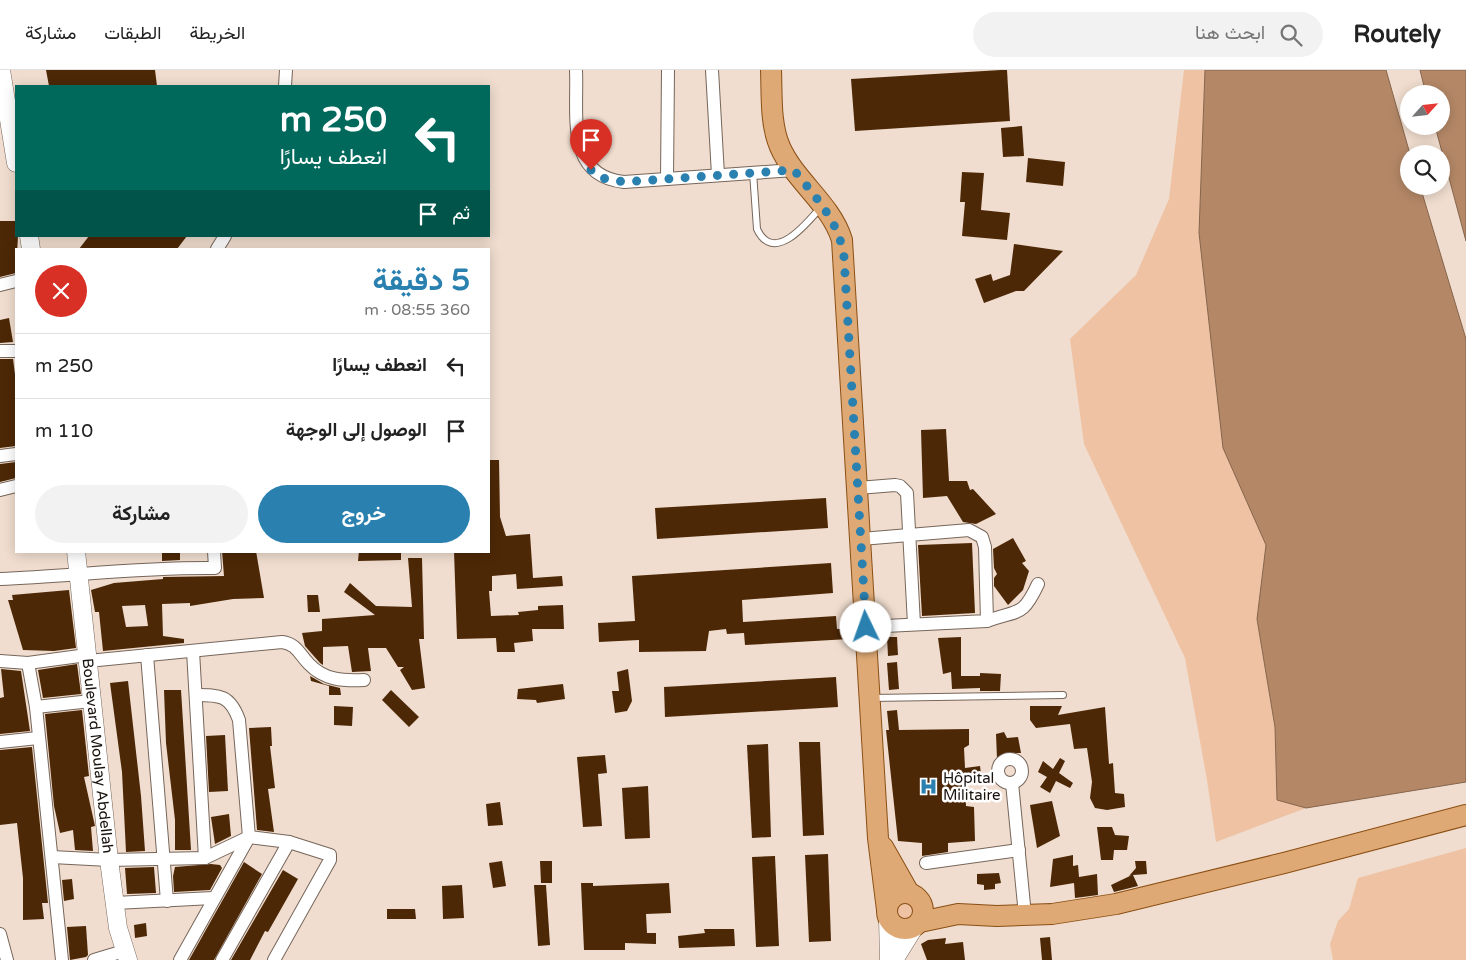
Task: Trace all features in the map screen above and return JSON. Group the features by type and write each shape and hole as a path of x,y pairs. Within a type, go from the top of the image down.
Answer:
{"main road":[{"path":"1,70 15,150"},
{"path":"771,70 775,130 780,147 794,170 840,233 844,257 869,698 878,838 888,914 889,960"},
{"name":"Boulevard Moulay Abdellah","path":"76,553 109,860 118,928 126,956"},
{"path":"888,914 896,927 902,929 958,914 1025,915 1084,909 1155,896 1466,815"},
{"path":"878,838 912,895 923,908 917,924 894,960"},
{"path":"888,914 894,897 912,895 958,914"}],"street":[{"path":"285,85 286,70"},
{"path":"576,70 578,140 584,161 591,170 602,178 612,181 667,179 794,170"},
{"path":"667,179 668,70"},
{"path":"712,70 718,175"},
{"path":"217,248 224,237"},
{"path":"0,285 15,281"},
{"path":"0,351 15,351"},
{"path":"0,456 15,454"},
{"path":"858,488 895,485 904,489 908,499 911,533 914,624"},
{"path":"0,490 15,486"},
{"path":"861,539 911,533 969,530 982,537 985,547 987,621"},
{"path":"0,579 80,576 165,568 215,568 214,553"},
{"path":"866,627 987,621 1021,612 1038,584"},
{"path":"0,661 28,663 147,655 272,641 290,643 296,647 314,668 328,677 339,681 364,680"},
{"path":"193,651 206,858"},
{"path":"147,655 167,901"},
{"path":"28,663 36,707 62,960"},
{"path":"180,960 213,898 249,837 239,720 232,703 221,697 196,695"},
{"path":"36,707 92,701"},
{"path":"0,742 38,738"},
{"path":"1012,783 1025,915"},
{"path":"52,857 165,861 206,858 249,837 289,842 316,852 327,853 330,855 330,860 274,960"},
{"path":"222,960 289,842"},
{"path":"926,863 1019,850"},
{"path":"115,903 213,898"},
{"path":"0,934 7,960"},
{"path":"94,960 126,956"}],"lane":[{"path":"753,172 757,228 760,235 768,242 781,242 790,238 822,206"},
{"path":"869,698 1063,695"}],"shaded area":[{"path":"1184,70 1205,70 1199,233 1223,448 1266,545 1257,619 1275,727 1277,800 1306,808 1216,842 1185,658 1084,444 1070,339 1136,275 1169,199"},
{"path":"1205,70 1386,70 1400,119 1400,135 1405,135 1407,145 1400,145 1400,195 1423,195 1466,339 1466,782 1306,808 1277,800 1275,727 1257,619 1266,545 1223,448 1199,233"},
{"path":"1420,70 1466,70 1466,241 1450,182 1450,145 1440,145 1437,135 1450,135 1450,85 1424,85"},
{"path":"1466,848 1466,960 1333,960 1330,944 1338,921 1349,909 1358,878"},
{"path":"907,900 914,903 917,910 914,917 907,920 900,917 897,910 900,903"}],"building":[{"path":"46,70 155,70 157,85 49,85"},
{"path":"1007,70 1010,121 855,131 851,79"},
{"path":"1022,126 1024,156 1003,157 1001,128"},
{"path":"1028,158 1065,162 1063,186 1026,182"},
{"path":"962,172 984,173 981,210 1010,213 1007,240 962,236 965,202 960,202"},
{"path":"0,221 15,221 15,237 18,237 17,248 15,248 15,273 0,277"},
{"path":"88,237 186,237 178,248 80,248"},
{"path":"1014,244 1063,251 1024,291 1016,291 984,303 975,279 991,274 993,281 1010,275"},
{"path":"9,318 13,342 0,343 0,320"},
{"path":"0,359 13,359 15,374 15,446 0,448"},
{"path":"946,429 949,481 967,481 970,490 973,489 996,514 976,524 963,522 947,496 923,498 921,430"},
{"path":"490,460 499,460 500,517 506,536 530,534 533,578 562,576 563,586 517,589 516,574 492,576 492,591 489,591 491,616 519,615 518,612 538,610 538,606 563,605 564,629 532,629 533,641 514,643 515,652 497,652 496,638 457,639 454,553 490,553"},
{"path":"15,462 15,478 0,482 0,464"},
{"path":"826,498 828,528 657,539 655,508"},
{"path":"1013,538 1026,561 1022,563 1029,571 1023,590 1008,605 994,586 994,578 997,574 994,568 993,549"},
{"path":"972,543 975,613 922,616 918,545"},
{"path":"162,553 180,553 180,560 162,561"},
{"path":"222,553 256,553 264,598 233,599 190,606 190,603 162,604 163,636 184,639 184,643 103,651 99,612 95,612 91,590 114,583 163,579 163,577 224,576","holes":["145,605 148,626 126,627 122,606"]},
{"path":"359,553 401,553 401,560 358,561"},
{"path":"408,558 422,558 424,639 419,639 425,688 412,690 400,670 404,667 398,667 386,648 368,648 371,671 352,672 348,646 323,647 323,665 320,663 305,646 302,633 322,631 322,619 375,615 344,592 350,583 376,606 412,607"},
{"path":"831,563 833,593 742,600 743,622 836,616 837,629 848,628 849,639 745,645 744,633 727,634 726,629 709,631 706,651 639,652 639,640 599,642 598,623 635,621 632,576"},
{"path":"69,590 76,648 54,651 23,650 8,600 13,600 12,595"},
{"path":"307,595 318,595 320,612 308,612"},
{"path":"887,637 897,637 898,655 888,656"},
{"path":"961,637 961,676 980,676 980,673 1001,674 1000,691 980,691 980,688 952,689 951,672 943,674 938,638"},
{"path":"897,662 899,689 889,690 887,663"},
{"path":"77,664 81,694 43,698 38,670"},
{"path":"1,669 21,671 30,731 0,734 0,698 4,697"},
{"path":"628,669 632,701 627,711 615,713 612,691 619,691 617,672"},
{"path":"310,676 324,684 340,688 341,695 329,695 329,686 311,681"},
{"path":"836,677 838,707 665,717 664,687"},
{"path":"128,681 145,851 126,852 122,772 110,683"},
{"path":"563,684 565,699 537,703 536,700 517,699 518,689"},
{"path":"164,690 181,690 191,850 175,850 175,820 166,743"},
{"path":"391,690 419,717 409,727 382,700"},
{"path":"334,706 353,707 352,726 334,725"},
{"path":"1030,706 1062,706 1058,715 1105,707 1109,764 1113,763 1115,793 1124,794 1125,807 1107,810 1095,808 1090,798 1092,782 1087,748 1074,749 1070,724 1036,728 1030,720"},
{"path":"82,710 89,776 84,777 95,826 91,827 93,851 75,850 73,830 60,833 54,806 45,714"},
{"name":"Hôpital Militaire","path":"897,710 899,730 969,729 969,745 964,748 965,768 980,766 982,782 965,783 966,806 974,807 975,841 948,843 948,852 922,856 922,843 898,841 886,730 889,730 887,711"},
{"path":"271,727 272,746 270,746 275,788 268,789 274,832 257,830 249,728"},
{"path":"1004,732 1007,738 1018,737 1021,753 1009,753 1007,757 997,759 996,734"},
{"path":"225,735 228,791 209,792 206,736"},
{"path":"799,742 820,742 824,835 803,836"},
{"path":"768,744 771,837 752,838 747,745"},
{"path":"32,747 48,903 42,903 44,919 23,920 23,878 17,823 0,825 0,750"},
{"path":"605,755 607,773 598,774 602,826 583,827 577,757"},
{"path":"1060,758 1065,761 1059,773 1073,783 1070,788 1056,781 1050,793 1040,787 1047,777 1038,772 1043,761 1053,769"},
{"path":"648,786 650,838 625,839 622,788"},
{"path":"1052,801 1060,836 1037,848 1030,805"},
{"path":"500,802 503,825 488,826 486,804"},
{"path":"229,814 231,836 215,844 211,817"},
{"path":"1097,827 1112,827 1115,835 1129,836 1127,850 1114,850 1113,860 1101,860"},
{"path":"828,854 831,941 809,942 805,855"},
{"path":"1073,855 1073,866 1078,865 1079,877 1097,874 1098,895 1075,898 1074,883 1050,887 1053,859"},
{"path":"775,856 779,946 756,947 752,857"},
{"path":"502,861 506,886 493,888 489,863"},
{"path":"540,861 552,861 552,883 541,883"},
{"path":"1135,861 1146,861 1147,874 1133,875 1138,886 1114,892 1111,885 1132,875 1129,876 1136,868"},
{"path":"244,862 262,874 214,960 189,960"},
{"path":"220,865 222,868 210,890 174,892 173,876 175,867"},
{"path":"154,867 156,893 127,894 125,868"},
{"path":"283,870 298,879 268,932 265,931 250,960 231,960"},
{"path":"999,873 1001,883 995,884 995,889 984,890 984,885 977,884 977,874"},
{"path":"72,879 74,899 64,901 62,880"},
{"path":"581,883 593,883 593,886 669,883 671,913 646,914 647,933 656,933 656,944 625,943 625,950 584,950"},
{"path":"462,885 464,918 443,919 442,886"},
{"path":"534,885 546,885 550,945 538,946"},
{"path":"387,909 415,909 416,919 387,919"},
{"path":"146,923 147,936 135,938 134,925"},
{"path":"86,926 88,955 70,960 67,927"},
{"path":"704,929 734,929 735,946 679,948 678,936 705,933"},
{"path":"1050,937 1052,960 1042,960 1040,938"},
{"path":"946,938 945,944 963,942 965,960 927,960 921,944 928,940"}],"place":[{"name":"Hôpital Militaire","path":"929,787"}],"route":[{"path":"591,170 602,178 624,182 794,170 832,219 840,233 844,257 866,627"}]}
